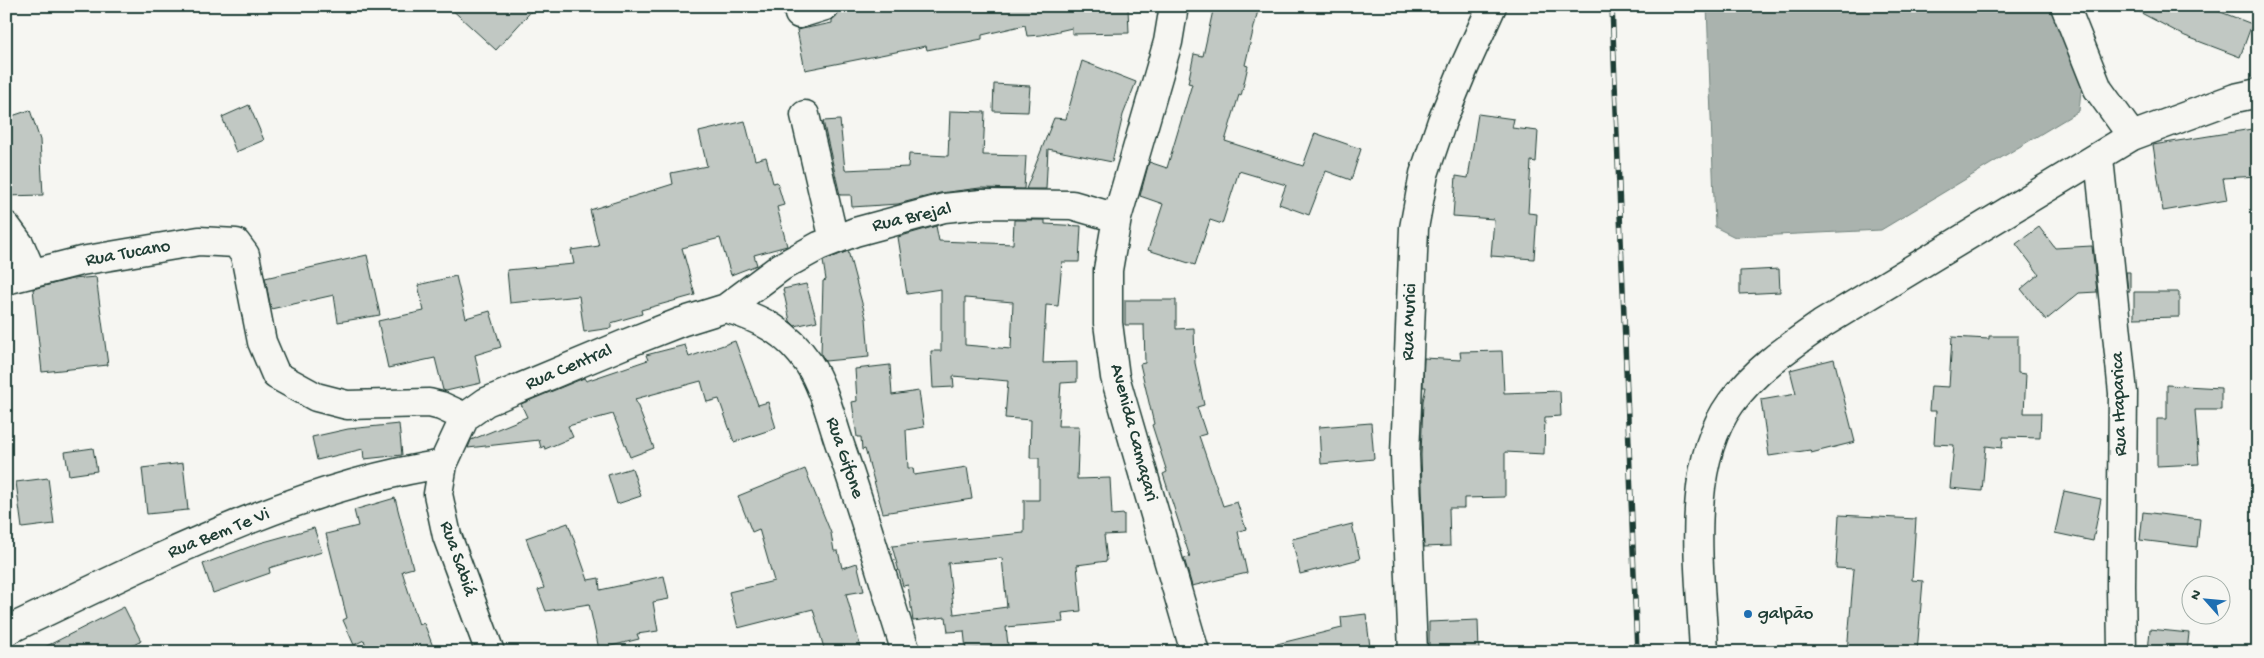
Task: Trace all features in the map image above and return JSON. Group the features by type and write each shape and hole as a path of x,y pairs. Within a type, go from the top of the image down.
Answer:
{"street":[{"path":"799,14 825,6"},
{"name":"Avenida Camaçari","path":"1174,6 1168,42 1117,218 1108,270 1108,323 1114,377 1195,652"},
{"name":"Rua Murici","path":"1412,652 1405,455 1414,228 1424,174 1463,70 1492,6"},
{"path":"2065,6 2098,89 2132,136"},
{"path":"1704,652 1698,523 1701,483 1715,433 1730,404 1752,379 1781,353 1822,324 2099,158 2132,136 2235,98 2258,93"},
{"path":"805,115 834,240"},
{"name":"Rua Itaparica","path":"2099,158 2123,393 2120,586 2122,652"},
{"name":"Rua Brejal","path":"726,308 781,267 819,246 888,222 944,208 982,204 1029,203 1072,205 1117,218"},
{"path":"6,226 20,244 32,273"},
{"name":"Rua Tucano","path":"6,280 81,261 199,241 236,243 245,255 262,342 276,375 316,397 332,402 347,405 429,403 464,416"},
{"name":"Rua Central","path":"464,416 486,402 625,344 681,322 726,308"},
{"name":"Rua Gifone","path":"726,308 752,316 774,326 809,365 824,397 859,500 906,652"},
{"path":"443,464 464,416"},
{"name":"Rua Bem Te Vi","path":"6,631 172,552 292,504 407,470 443,464"},
{"name":"Rua Sabiá","path":"443,464 438,494 441,517 490,652"}],"shaded area":[{"path":"1707,6 2050,6 2082,80 2079,111 1881,230 1735,237 1715,227"}],"building":[{"path":"448,6 536,6 496,50"},
{"path":"867,6 1069,6 1070,9 1128,8 1129,33 1072,34 1072,28 1027,36 1025,25 982,35 982,39 927,50 926,46 805,70 797,30 832,23 832,20 839,12"},
{"path":"1214,6 1259,6 1245,65 1248,66 1241,96 1239,95 1225,141 1303,166 1315,133 1361,149 1351,180 1326,171 1309,215 1279,204 1286,185 1239,171 1222,224 1210,220 1195,265 1148,250 1163,204 1140,196 1149,162 1167,168 1192,84 1188,83 1194,54 1203,56"},
{"path":"2128,6 2205,6 2252,24 2240,57 2185,36"},
{"path":"1082,61 1136,82 1123,115 1112,162 1048,149 1046,189 1026,189 1054,118 1066,119"},
{"path":"994,84 1030,86 1028,112 993,111"},
{"path":"249,105 264,140 236,152 222,117"},
{"path":"30,110 40,140 43,195 6,196 6,118"},
{"path":"950,111 985,112 983,155 1026,156 1024,189 980,188 940,193 898,204 852,207 851,195 840,195 823,121 840,120 845,170 908,167 909,154 948,156"},
{"path":"1478,114 1514,119 1512,128 1538,131 1536,162 1531,161 1528,213 1537,214 1534,259 1491,256 1494,219 1453,216 1456,176 1468,178"},
{"path":"745,121 755,160 766,157 773,183 777,182 784,205 777,207 787,246 754,255 757,265 731,275 720,238 682,248 695,295 641,310 642,314 611,323 611,328 584,332 579,296 510,303 507,270 574,264 571,250 599,246 590,210 673,184 671,173 707,166 699,132"},
{"path":"2258,128 2258,176 2223,178 2227,200 2163,211 2153,145"},
{"path":"1014,220 1045,220 1045,224 1081,226 1079,262 1062,262 1058,306 1046,305 1043,363 1077,362 1077,382 1061,383 1058,426 1079,426 1077,479 1110,478 1112,515 1124,514 1124,534 1104,535 1107,561 1077,565 1081,611 1062,613 1063,622 1006,627 1008,645 966,650 964,631 948,632 946,617 913,621 908,585 903,586 892,546 1024,533 1024,500 1039,500 1039,458 1030,458 1031,420 1005,418 1008,381 953,376 954,387 933,388 931,351 941,351 941,289 907,294 898,237 936,226 939,241 1013,244","holes":["965,298 1013,302 1011,349 965,345","1002,558 1007,607 954,614 948,563"]},
{"path":"2039,227 2055,248 2092,246 2097,292 2079,293 2046,320 2021,289 2039,274 2016,244"},
{"path":"848,251 866,318 869,357 825,361 821,354 823,281 826,280 823,261"},
{"path":"367,255 380,315 338,322 334,295 271,309 265,278"},
{"path":"1779,269 1780,292 1740,294 1740,271"},
{"path":"2126,272 2130,272 2130,291 2128,291"},
{"path":"456,276 466,318 490,311 501,347 475,355 481,383 446,391 443,390 435,358 388,368 378,321 424,311 418,285"},
{"path":"96,277 108,365 42,372 33,289 72,279"},
{"path":"806,284 817,321 795,326 790,321 783,289"},
{"path":"2134,292 2179,292 2179,317 2134,318"},
{"path":"1125,300 1176,300 1176,329 1194,328 1195,363 1204,405 1197,407 1206,434 1199,436 1223,506 1237,502 1246,529 1238,532 1247,573 1192,586 1184,558 1190,557 1163,474 1167,472 1152,425 1154,424 1140,364 1145,363 1144,325 1125,325"},
{"path":"1989,336 2018,336 2018,373 2026,374 2024,413 2041,413 2040,438 2003,437 2002,448 1986,446 1982,491 1950,488 1954,445 1934,444 1936,411 1929,411 1931,386 1949,387 1952,337 1989,339"},
{"path":"735,341 758,405 768,402 776,428 734,442 719,399 707,402 701,381 635,399 654,448 630,457 613,414 568,426 573,437 545,449 544,446 541,448 539,440 468,448 471,440 527,417 521,404 584,378 586,381 648,360 646,355 685,345 689,357"},
{"path":"1502,351 1504,393 1560,391 1561,416 1545,417 1544,454 1505,452 1505,497 1464,498 1464,508 1449,508 1450,546 1424,547 1421,455 1423,401 1426,387 1423,387 1424,358 1461,360 1460,352"},
{"path":"1834,359 1855,442 1811,453 1810,450 1769,456 1761,400 1796,394 1790,370"},
{"path":"890,365 892,395 919,391 924,427 906,430 908,468 913,468 914,475 967,467 972,499 883,513 865,449 862,450 861,437 857,437 852,402 857,401 855,369"},
{"path":"2167,385 2221,388 2221,410 2195,410 2199,464 2157,466 2157,419 2167,419"},
{"path":"1371,423 1374,459 1321,464 1319,427"},
{"path":"399,424 402,455 364,459 363,449 317,460 312,437 348,429"},
{"path":"93,448 97,471 69,475 65,452"},
{"path":"183,463 188,510 147,514 142,468"},
{"path":"632,468 641,496 617,504 608,475"},
{"path":"805,469 831,533 834,551 838,551 842,568 857,563 864,591 846,594 862,652 825,652 813,609 738,628 729,592 774,581 759,529 752,532 738,496"},
{"path":"48,478 54,524 22,528 16,482"},
{"path":"2064,491 2101,499 2093,541 2055,533"},
{"path":"395,498 413,568 402,571 419,625 424,623 435,652 368,652 364,640 354,645 343,620 347,618 326,534 358,526 354,510"},
{"path":"2143,512 2200,519 2197,547 2140,540"},
{"path":"1839,515 1916,519 1912,580 1923,581 1917,652 1847,652 1854,569 1836,568"},
{"path":"568,523 588,580 599,578 600,590 664,576 669,599 653,602 658,631 637,634 639,639 599,649 589,604 546,611 538,590 544,588 526,538"},
{"path":"1352,524 1360,559 1300,574 1292,539"},
{"path":"314,528 322,552 269,568 270,573 213,593 203,564 260,543"},
{"path":"124,607 141,641 121,652 35,652"},
{"path":"1366,614 1370,647 1331,652 1278,652 1277,644 1342,628 1341,617"},
{"path":"1478,620 1479,652 1429,652 1429,622"},
{"path":"2150,629 2189,633 2187,652 2148,652"}],"railway":[{"path":"1612,6 1637,652"}],"place":[{"name":"galpão","path":"1748,614"}]}
